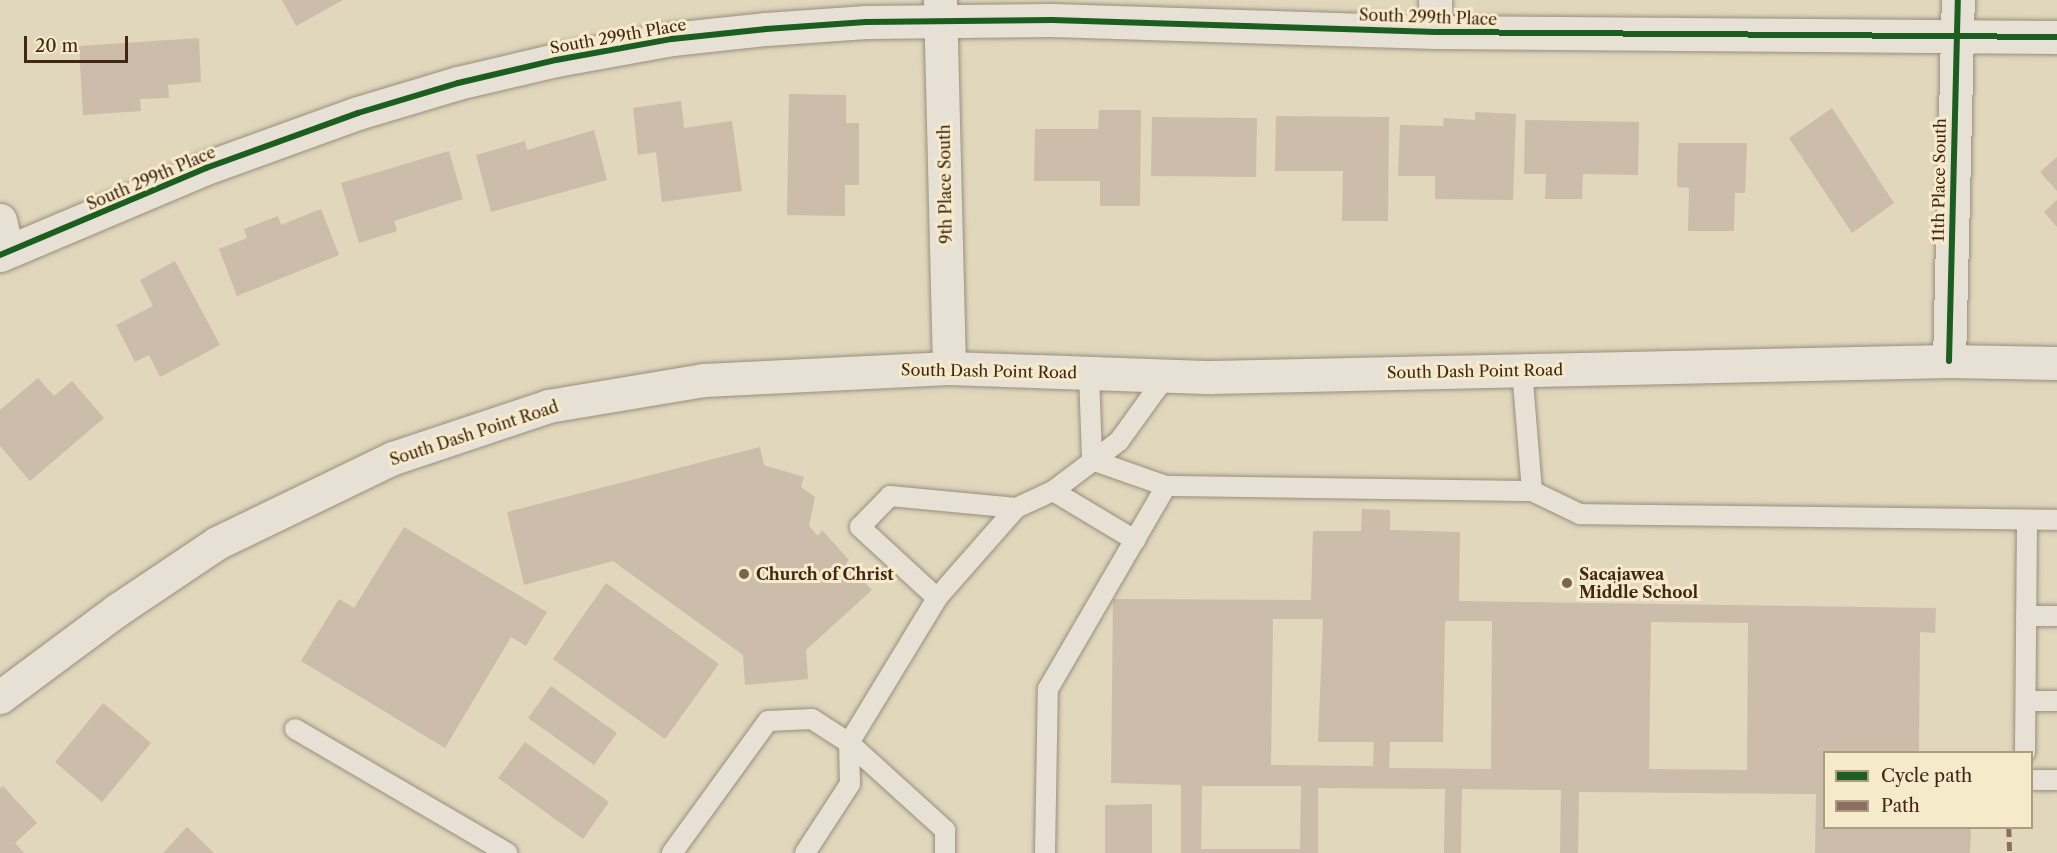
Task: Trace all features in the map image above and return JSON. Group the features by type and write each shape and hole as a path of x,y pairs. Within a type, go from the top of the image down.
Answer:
{"street":[{"path":"1435,0 1436,32"},
{"name":"11th Place South","path":"1948,361 1958,0"},
{"name":"South 299th Place","path":"2,242 358,113 458,83 556,60 672,39 866,22 941,10 1436,32 2057,37"},
{"name":"9th Place South","path":"941,10 949,368"},
{"name":"South Dash Point Road","path":"0,697 117,610 217,543 393,458 548,406 704,380 949,368 1212,377 1948,361 2057,363"}],"lane":[{"path":"1522,370 1532,491"},
{"path":"1089,373 1092,460"},
{"path":"805,853 850,784 849,743 937,598 1016,508 1053,491 1119,441 1167,376"},
{"path":"1092,460 1166,486 1532,491 1580,514 2057,520"},
{"path":"1045,853 1048,689 1166,486"},
{"path":"1053,491 1135,540"},
{"path":"937,598 860,527 890,496 1016,508"},
{"path":"2025,751 2027,520"},
{"path":"2026,616 2057,616"},
{"path":"2026,700 2057,701"},
{"path":"672,853 768,721 812,719 849,743 945,830 945,853"},
{"path":"295,729 507,853"},
{"path":"2033,780 2057,780"}],"building":[{"path":"282,0 343,0 296,26"},
{"path":"199,38 201,82 168,85 169,98 140,99 141,111 83,115 79,46"},
{"path":"789,94 846,95 846,123 859,123 859,185 845,185 845,216 787,215"},
{"path":"681,101 684,128 732,121 742,191 662,202 656,152 638,155 633,108"},
{"path":"1832,108 1894,203 1852,233 1789,138"},
{"path":"1099,110 1141,110 1140,206 1100,206 1100,181 1034,181 1035,129 1098,129"},
{"path":"1475,112 1516,114 1513,200 1435,199 1435,176 1398,176 1400,125 1443,126 1444,118 1475,120"},
{"path":"1276,116 1389,117 1388,221 1342,221 1343,171 1275,171"},
{"path":"1152,117 1257,118 1256,177 1151,176"},
{"path":"1525,120 1639,122 1638,175 1583,174 1582,199 1545,199 1546,174 1524,174"},
{"path":"594,130 607,180 491,212 476,155 525,141 527,150"},
{"path":"1678,143 1747,143 1745,193 1735,193 1734,231 1688,231 1689,188 1677,187"},
{"path":"449,151 463,199 394,221 397,231 359,243 341,183"},
{"path":"2057,157 2057,191 2040,172"},
{"path":"2057,200 2057,227 2044,212"},
{"path":"321,209 339,255 237,296 219,249 247,238 244,229 278,216 281,225"},
{"path":"175,261 220,345 160,377 149,355 135,362 116,325 153,306 140,280"},
{"path":"38,378 54,396 72,381 104,418 30,481 0,446 0,410"},
{"name":"Church of Christ","path":"760,447 764,465 804,477 801,487 815,497 809,526 818,536 822,530 849,560 846,563 872,590 806,650 808,679 745,685 743,655 613,561 524,585 507,512"},
{"path":"1362,509 1390,510 1390,530 1460,532 1459,601 1936,608 1935,633 1920,632 1919,751 1823,751 1823,829 1971,829 1970,853 1815,853 1816,794 1579,792 1578,853 1560,853 1561,790 1462,789 1461,853 1444,853 1445,789 1318,788 1318,853 1181,853 1181,785 1111,783 1113,599 1311,600 1313,531 1361,531","holes":["1273,619 1323,619 1318,742 1374,742 1373,766 1271,765","1445,621 1492,621 1491,769 1389,768 1390,742 1443,742","1651,622 1748,623 1747,770 1649,769","1202,786 1301,786 1300,849 1201,849"]},
{"path":"404,527 547,612 526,646 511,637 445,748 301,661 339,599 354,608"},
{"path":"606,583 719,664 665,739 553,659"},
{"path":"551,686 617,733 594,765 528,718"},
{"path":"103,703 151,743 102,802 55,762"},
{"path":"525,742 609,802 583,839 498,778"},
{"path":"3,786 37,823 15,843 24,853 0,853 0,788"},
{"path":"1152,804 1152,853 1105,853 1105,805"},
{"path":"187,827 214,853 163,853"}],"marked path":[{"path":"2009,829 2010,853"}],"cycle path":[{"path":"1949,361 1958,0"},
{"path":"0,255 206,168 358,113 458,83 556,60 672,39 766,29 866,22 1052,20 1436,32 2057,37"}],"place":[{"name":"Church of Christ","path":"744,574"},
{"name":"Sacajawea Middle School","path":"1567,583"}]}
